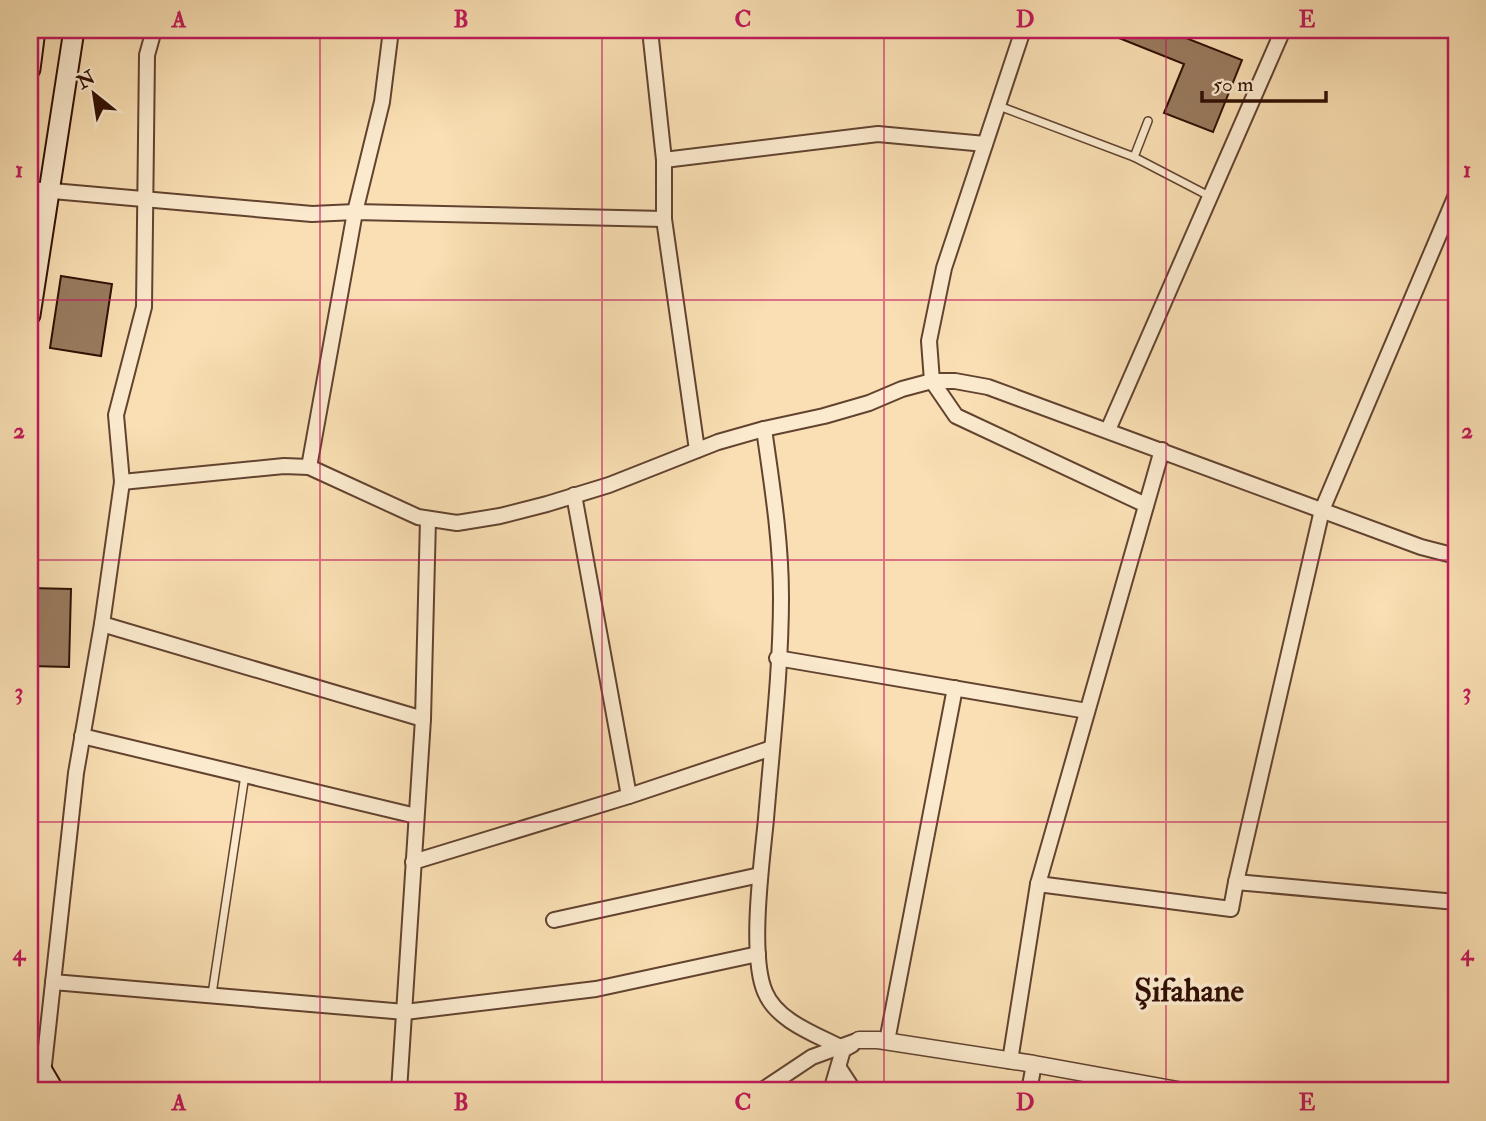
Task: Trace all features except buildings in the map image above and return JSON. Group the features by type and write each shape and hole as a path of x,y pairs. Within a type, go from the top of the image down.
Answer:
{"main road":[{"path":"30,69 35,30"},
{"path":"30,316 74,30"},
{"path":"30,1050 48,1083"}],"street":[{"path":"48,1083 53,982 82,736 102,624 122,482 116,415 144,307 146,55 154,30"},
{"path":"309,467 355,212 382,102 391,30"},
{"path":"650,30 664,160 664,219 697,450"},
{"path":"1023,30 944,268 929,341 932,381 956,416 1146,505"},
{"path":"1108,430 1283,30"},
{"path":"664,160 878,134 985,144"},
{"path":"30,189 312,214 355,212 664,219"},
{"path":"1038,884 1231,909 1322,510 1456,195"},
{"path":"122,482 284,466 309,467 418,517 457,523 500,516 609,485 697,450 764,429 846,410 932,381 955,381 988,387 1421,547 1456,556"},
{"path":"764,429 778,530 781,598 772,748 760,875 758,954 764,991 773,1006 794,1023 841,1047"},
{"path":"1010,1061 1038,884 1162,450"},
{"path":"574,495 629,796"},
{"path":"399,1091 423,719 428,519"},
{"path":"102,624 423,719"},
{"path":"777,658 1087,711"},
{"path":"887,1041 955,688"},
{"path":"82,736 416,816"},
{"path":"412,862 629,796 772,748"},
{"path":"554,920 760,875"},
{"path":"1236,882 1456,902"},
{"path":"53,982 405,1012 596,989 758,954"},
{"path":"831,1091 843,1050 859,1040"},
{"path":"761,1091 812,1057 859,1040 887,1041 1034,1063 1183,1091"},
{"path":"1029,1091 1034,1063"},
{"path":"839,1068 855,1091"}],"lane":[{"path":"998,105 1135,157 1211,197"},
{"path":"1135,157 1148,121"},
{"path":"212,994 245,775"}],"district":[{"name":"Şifahane","path":"1189,990"}]}
